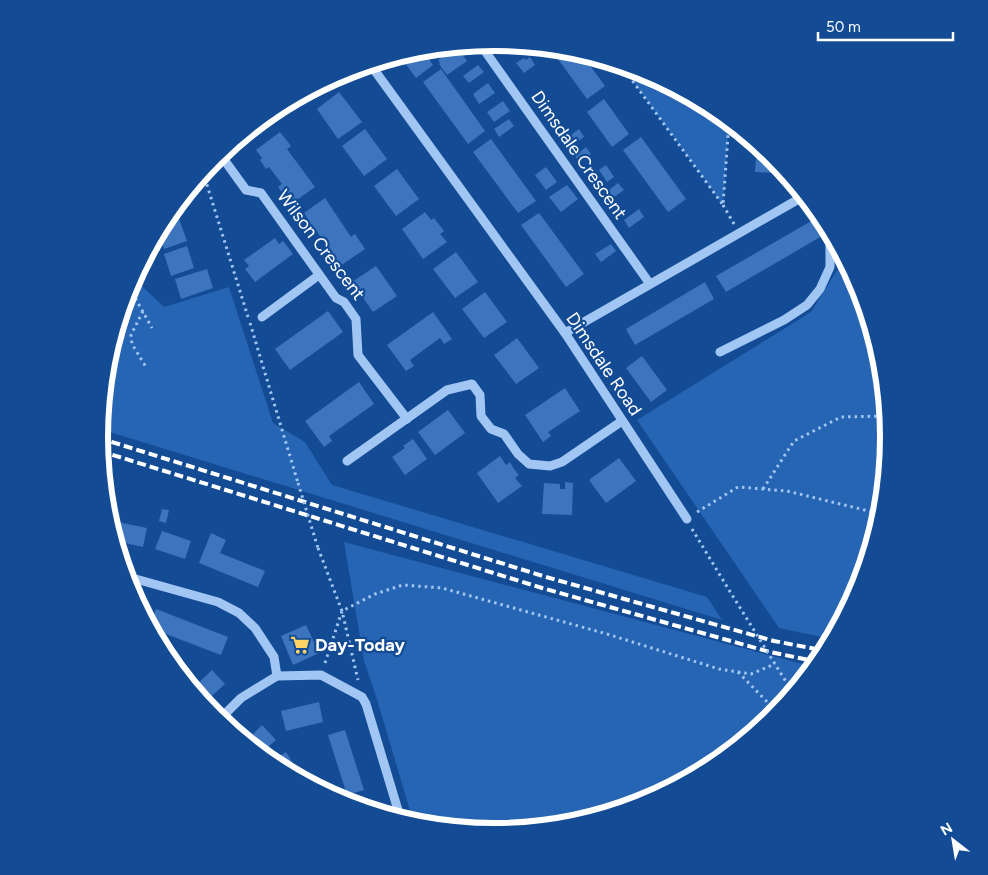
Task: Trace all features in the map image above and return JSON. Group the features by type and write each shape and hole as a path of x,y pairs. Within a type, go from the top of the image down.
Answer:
{"street":[{"name":"Dimsdale Crescent","path":"485,51 650,284"},
{"name":"Dimsdale Road","path":"375,70 565,333 687,519"},
{"name":"Wilson Crescent","path":"225,161 246,190 261,193 336,298 344,302 356,319 358,355 407,419"},
{"path":"565,333 798,200"},
{"path":"720,352 784,320 807,305 820,289 830,267 830,246"},
{"path":"262,316 320,275"},
{"path":"347,461 447,390 472,384 480,395 481,416 491,429 504,434 518,454 529,464 550,466 562,462 622,421"},
{"path":"135,579 218,602 239,613 255,628 274,657 277,676"},
{"path":"225,715 242,698 277,676 321,675 362,697 399,812"}],"path":[{"path":"629,76 723,205 740,234"},
{"path":"723,205 728,131"},
{"path":"206,181 318,548 342,612 362,697"},
{"path":"134,297 152,328"},
{"path":"143,312 131,335 132,344 146,367"},
{"path":"763,489 794,442 840,418 879,416"},
{"path":"789,686 687,519 738,487 787,491 873,512"},
{"path":"321,675 342,612 375,594 403,585 442,588 607,634 719,669 751,674 776,664"},
{"path":"737,672 771,706"}],"shaded area":[{"path":"629,76 665,91 687,103 728,131 723,205"},
{"path":"840,266 860,313 867,338 873,362 879,412 879,463 873,513 860,562 851,585 825,637 779,628 637,420 811,312"},
{"path":"140,284 164,307 229,287 273,423 305,442 332,485 707,597 722,620 108,432 111,387 115,362 128,313"},
{"path":"344,542 806,665 767,711 749,728 709,759 665,784 594,811 544,820 494,824 469,823 411,814 364,661"}],"building":[{"path":"461,53 467,61 447,75 438,60 446,55"},
{"path":"530,57 535,65 524,73 516,63"},
{"path":"557,57 588,63 605,86 587,99"},
{"path":"428,58 433,65 416,78 404,62"},
{"path":"478,65 484,72 469,83 463,76"},
{"path":"441,69 485,131 468,144 423,82"},
{"path":"488,83 495,93 479,104 473,94"},
{"path":"324,90 310,101 308,99"},
{"path":"339,92 362,122 338,139 317,109"},
{"path":"604,99 629,134 612,147 587,112"},
{"path":"503,101 510,111 494,122 487,112"},
{"path":"509,119 514,126 499,137 494,129"},
{"path":"270,123 271,124 249,139"},
{"path":"365,129 387,159 364,176 342,146"},
{"path":"579,129 584,137 573,145 567,138"},
{"path":"280,132 291,146 287,149 315,187 294,202 287,193 284,195 278,187 282,184 269,167 266,169 260,160 262,158 256,150"},
{"path":"641,137 686,199 668,212 623,150"},
{"path":"491,139 536,201 518,213 473,152"},
{"path":"586,147 591,154 580,163 575,156"},
{"path":"756,154 775,173 755,172"},
{"path":"606,165 614,177 607,182 599,170"},
{"path":"546,167 557,182 546,190 535,175"},
{"path":"397,169 419,199 396,216 374,186"},
{"path":"618,183 624,190 610,200 605,193"},
{"path":"567,185 578,199 561,212 549,197"},
{"path":"325,198 351,237 355,234 365,249 340,266 326,250 328,248 316,230 312,233 306,224 310,222 304,213"},
{"path":"639,209 644,217 629,228 624,220"},
{"path":"425,212 431,220 434,218 444,231 440,234 447,242 423,259 402,229"},
{"path":"539,213 584,274 566,287 521,225"},
{"path":"179,219 187,241 164,249 161,241 175,220"},
{"path":"813,220 822,236 726,292 716,276"},
{"path":"275,238 279,244 283,241 293,254 255,282 245,269 249,266 244,260"},
{"path":"611,244 616,251 601,262 595,254"},
{"path":"187,246 194,268 171,276 164,254"},
{"path":"456,252 478,282 455,298 433,269"},
{"path":"376,266 397,296 373,312 352,282"},
{"path":"207,269 213,288 181,299 175,279"},
{"path":"705,282 714,299 635,345 626,329"},
{"path":"485,292 507,322 484,338 462,309"},
{"path":"328,311 343,332 290,370 275,349"},
{"path":"433,312 452,339 444,344 440,338 410,360 414,366 406,371 387,345"},
{"path":"517,338 539,368 516,384 494,355"},
{"path":"642,356 667,390 651,402 626,368"},
{"path":"359,382 374,404 329,436 332,441 324,447 305,421"},
{"path":"565,388 580,411 548,432 551,436 543,442 525,415"},
{"path":"448,410 465,433 435,455 418,432"},
{"path":"413,439 427,459 405,475 392,457 405,448 403,446"},
{"path":"500,456 506,465 510,462 519,475 515,478 522,486 498,503 477,473"},
{"path":"619,458 636,481 606,503 589,480"},
{"path":"565,482 573,483 572,515 542,514 544,483 560,484 560,489 565,489"},
{"path":"162,509 169,510 166,523 159,521"},
{"path":"117,522 147,528 143,547 123,543"},
{"path":"162,531 191,541 185,559 155,549"},
{"path":"211,533 226,540 220,553 265,571 258,587 199,563"},
{"path":"156,609 228,637 221,655 159,632 153,617"},
{"name":"Day-Today","path":"306,625 319,653 293,665 281,636"},
{"path":"212,670 225,684 209,698 197,684"},
{"path":"319,702 323,722 286,731 281,711"},
{"path":"262,725 276,740 266,749 250,737"},
{"path":"345,730 364,790 347,794 328,735"},
{"path":"286,752 295,767 294,768 277,758"}],"railway":[{"path":"108,441 546,577 774,641 817,649"},
{"path":"109,454 542,588 770,652 809,660"}],"place":[{"name":"Day-Today","path":"300,645"}]}
